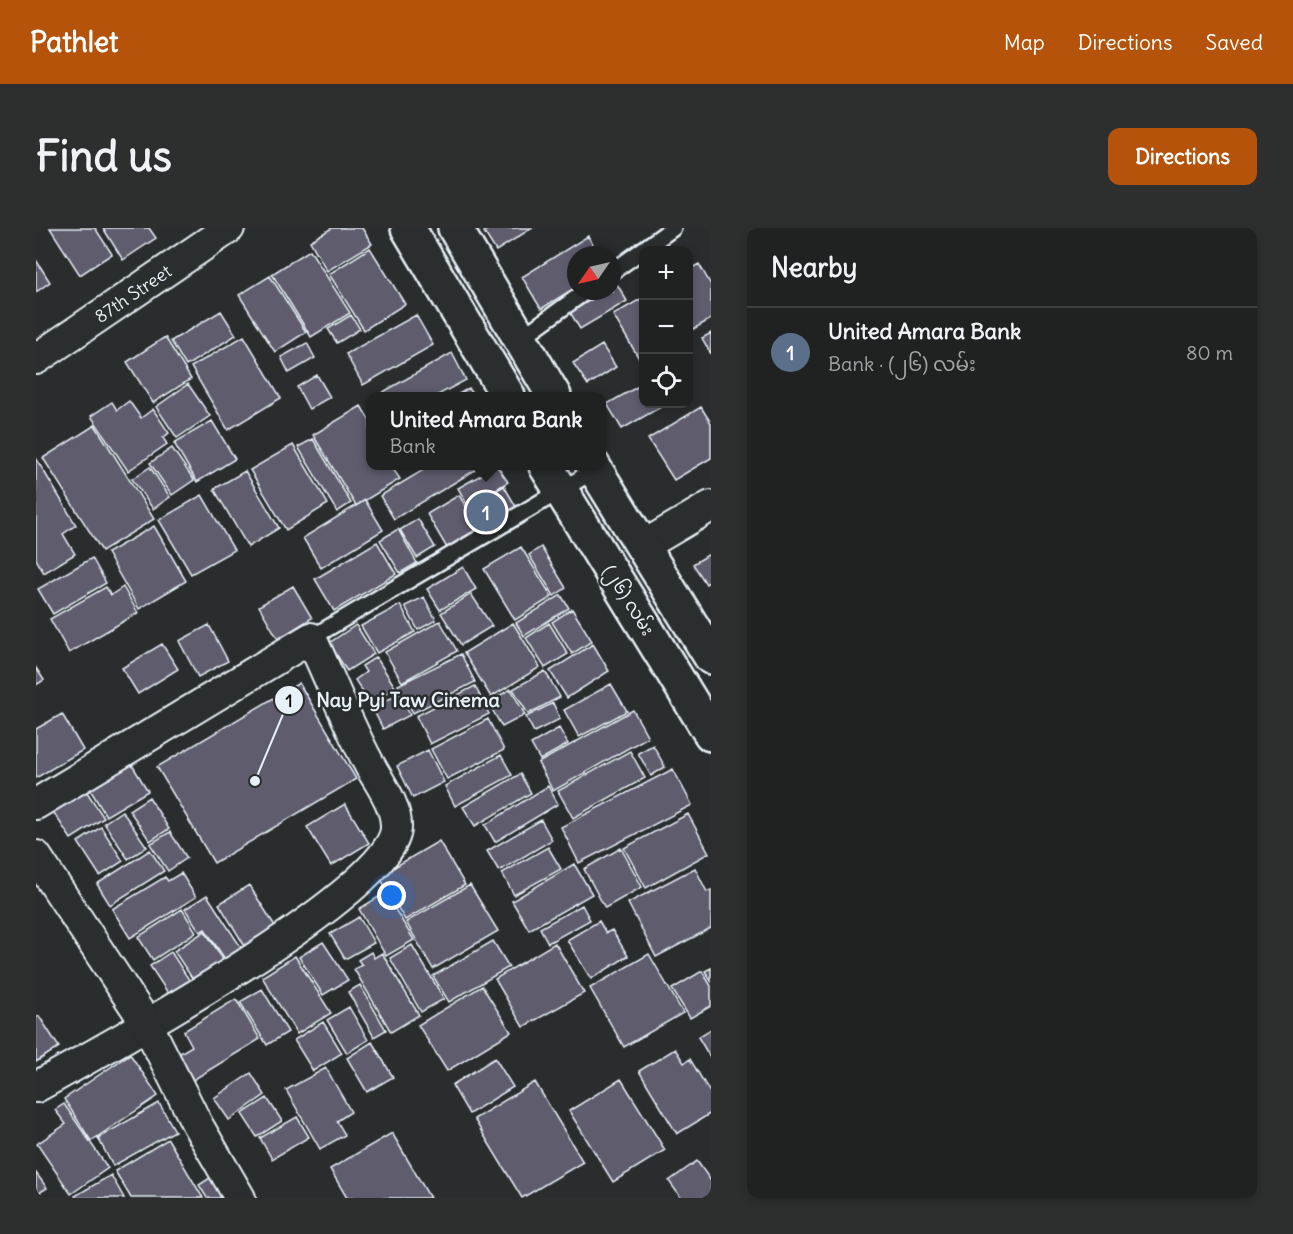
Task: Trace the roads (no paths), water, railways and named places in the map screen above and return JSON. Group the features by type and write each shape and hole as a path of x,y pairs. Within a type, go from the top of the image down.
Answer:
{"main road":[{"path":"408,228 506,392"},
{"path":"455,228 552,392"},
{"path":"595,470 711,657"},
{"name":"(၂၆) လမ်း","path":"553,478 711,734"}],"street":[{"name":"87th Street","path":"36,359 229,228"},
{"path":"643,546 711,506"},
{"path":"36,804 311,638 367,761 393,809 397,828 395,838 377,864 297,930 148,1026 36,1087"},
{"path":"36,856 148,1026 197,1124 240,1198"}],"lane":[{"path":"621,266 673,228"},
{"path":"521,338 574,300"},
{"path":"311,638 553,478 586,470"}],"place":[{"name":"United Amara Bank","path":"486,512"},
{"name":"Nay Pyi Taw Cinema","path":"255,781"}]}
